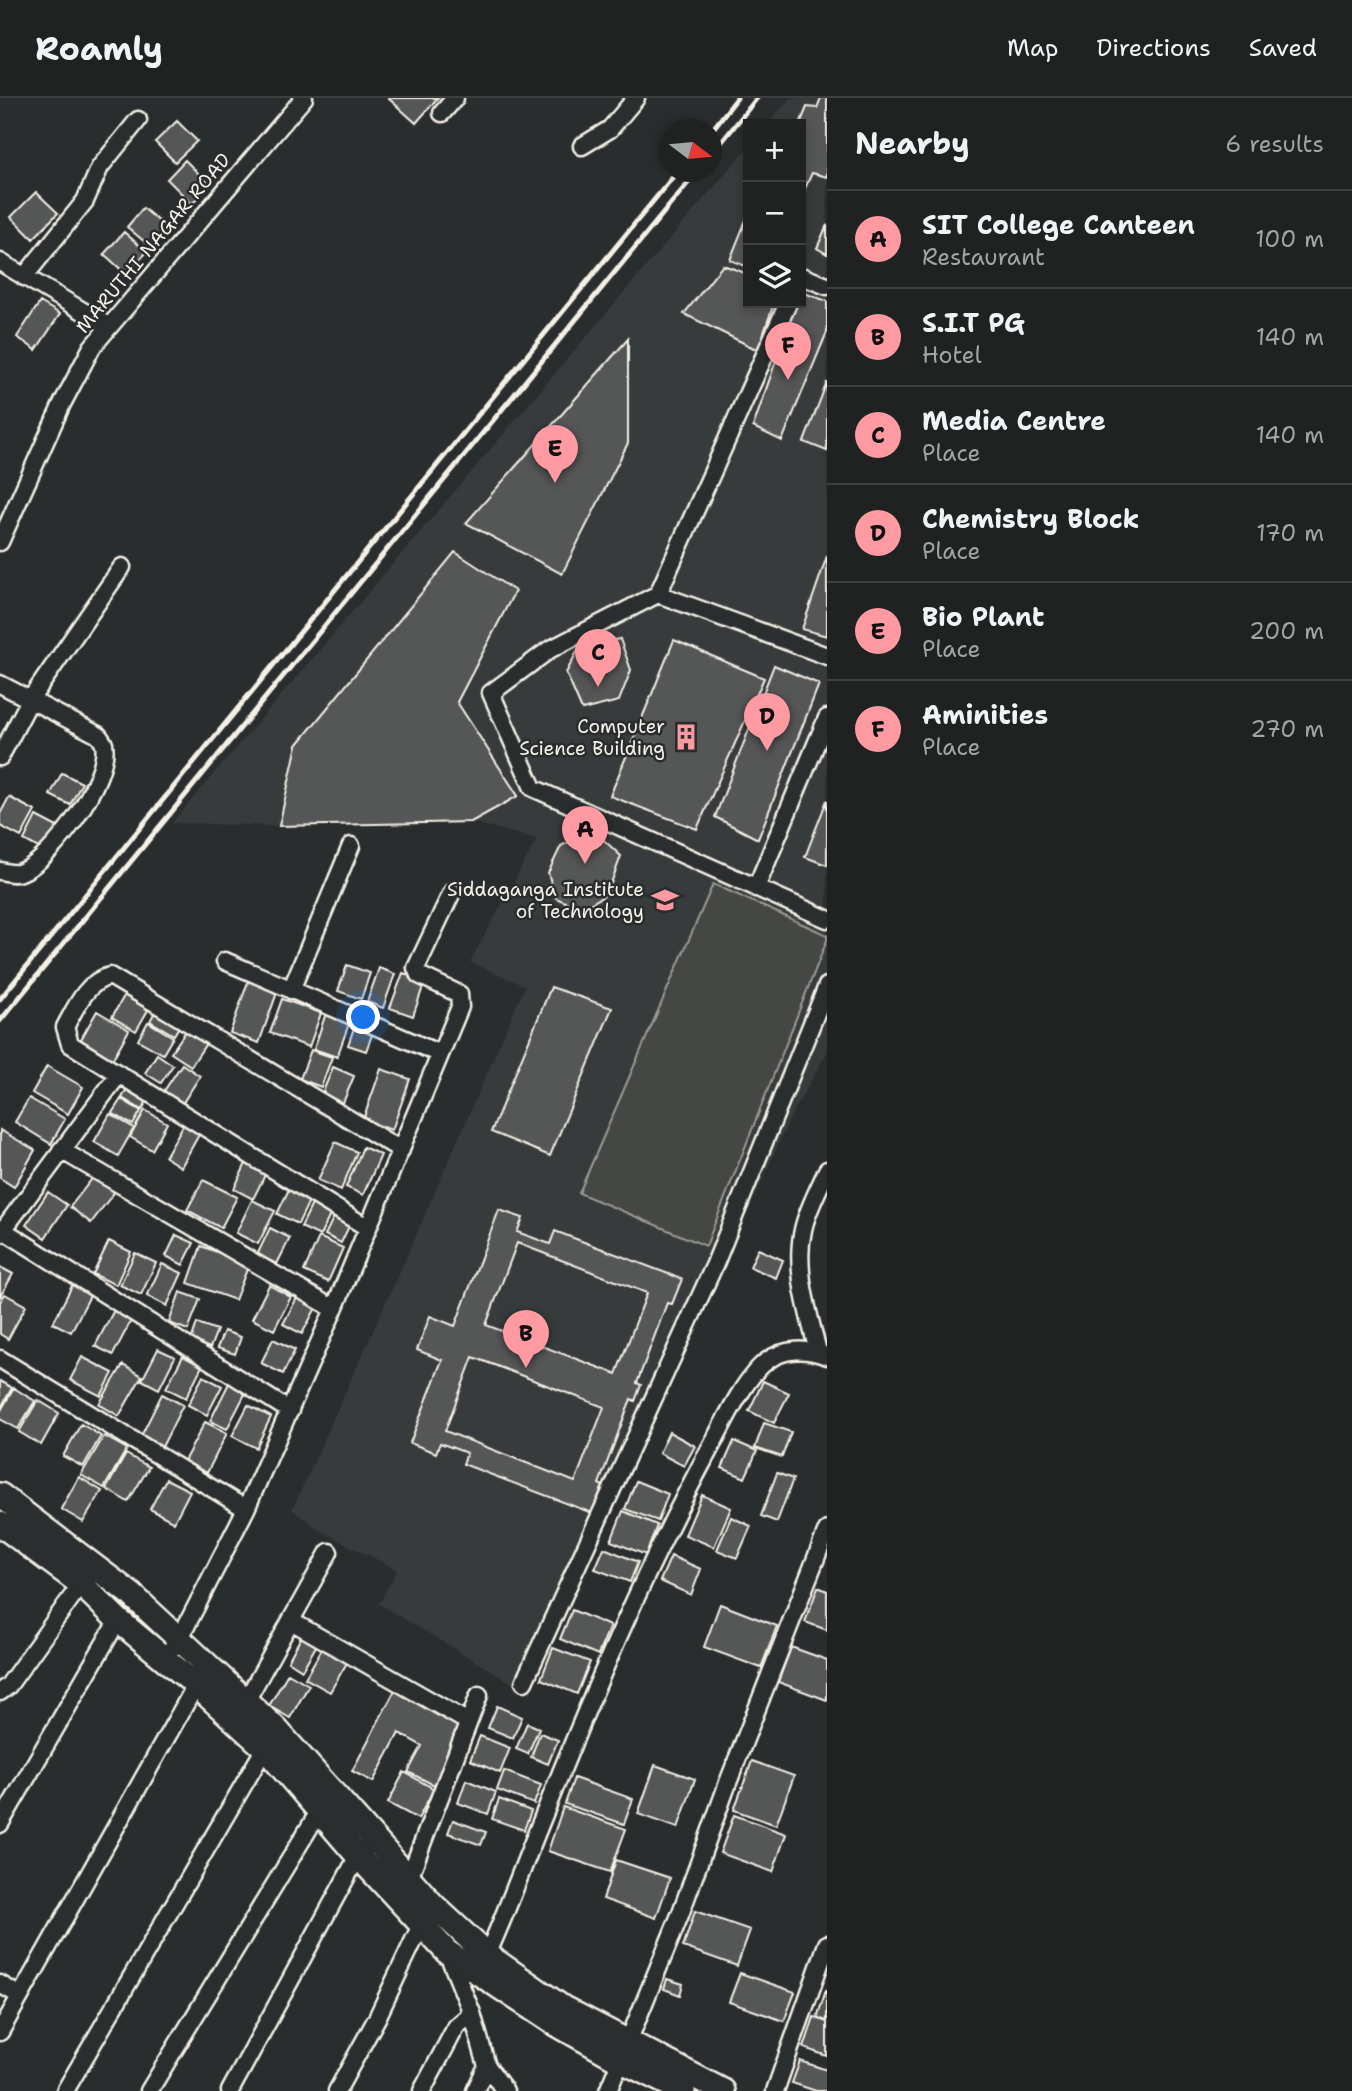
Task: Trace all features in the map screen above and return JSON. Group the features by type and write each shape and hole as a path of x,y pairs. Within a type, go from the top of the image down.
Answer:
{"street":[{"name":"MARUTHI NAGAR ROAD","path":"0,542 62,404 92,347 304,98"},
{"path":"442,113 455,98"},
{"path":"582,146 610,129 636,98"},
{"path":"24,277 85,201 100,167 138,120"},
{"path":"0,262 108,327"},
{"path":"806,278 827,286"},
{"path":"786,308 658,594 550,650 491,693 533,788 827,919"},
{"path":"0,757 30,700 122,567"},
{"path":"658,594 827,656"},
{"path":"0,684 98,735 104,744 103,757 89,796 59,842 42,859 21,872 0,871"},
{"path":"756,888 827,718"},
{"path":"291,990 351,846"},
{"path":"164,1658 180,1638 247,1509 401,1150 461,1000 459,994 419,975 416,968 452,892"},
{"path":"225,961 440,1054"},
{"path":"368,1228 70,1044 65,1027 81,997 100,979 110,976 401,1150"},
{"path":"524,1682 715,1264 827,985"},
{"path":"119,1074 1,1232 290,1411"},
{"path":"61,1150 334,1309"},
{"path":"487,1955 592,1699 666,1530 723,1424 748,1381 766,1361 788,1350 822,1354 804,1292 801,1259 803,1230 827,1170"},
{"path":"0,1359 247,1509"},
{"path":"0,1495 132,1595 276,1729 421,1924 447,1952 551,2021 723,2091"},
{"path":"0,1524 81,1584 118,1620 196,1685 265,1748 320,1810 366,1849 409,1878 487,1955 682,2091"},
{"path":"608,2091 680,1915 733,1767 827,1530"},
{"path":"246,1701 329,1552"},
{"path":"0,1692 8,1686 81,1584"},
{"path":"0,1824 118,1620"},
{"path":"290,1621 468,1722"},
{"path":"0,2032 196,1685"},
{"path":"409,1878 479,1695"},
{"path":"65,2091 265,1748"},
{"path":"149,2091 320,1810"},
{"path":"230,2091 366,1849"},
{"path":"337,2091 377,2018 421,1924"},
{"path":"775,2091 827,1944"},
{"path":"447,1952 472,2013 487,2066 505,2091"},
{"path":"0,1984 20,1996"},
{"path":"422,2091 456,2027 472,2013"},
{"path":"475,2091 487,2066"}],"shaded area":[{"name":"Siddaganga Institute of Technology","path":"790,98 827,98 827,1053 794,1110 530,1694 379,1604 397,1570 321,1531 292,1510 525,986 470,962 537,839 471,822 279,826 172,823 718,182 722,182 722,178 743,153 743,308 806,308 806,119 772,119"},
{"path":"713,884 827,935 827,940 706,1246 579,1193"}],"building":[{"path":"388,98 438,98 416,123"},
{"path":"821,98 827,98 827,177 812,173 806,186 806,119 802,119 807,107 817,108"},
{"path":"177,121 197,141 175,162 155,142"},
{"path":"185,160 210,185 192,204 167,179"},
{"path":"36,192 58,213 33,239 11,217"},
{"path":"143,208 167,228 152,248 127,227"},
{"path":"827,225 827,254 817,248"},
{"path":"743,228 743,265 730,260"},
{"path":"124,232 147,252 126,274 104,254"},
{"path":"723,265 743,272 743,308 772,308 758,350 684,314"},
{"path":"806,294 827,301 827,332 782,441 753,427 794,308 806,308"},
{"path":"40,302 60,314 36,350 17,337"},
{"path":"628,339 628,443 562,574 466,523"},
{"path":"827,382 827,451 804,442"},
{"path":"455,552 515,591 457,702 518,796 471,822 279,826 297,745"},
{"path":"827,556 827,636 802,629"},
{"path":"620,639 631,670 619,701 582,710 566,673 580,646"},
{"name":"Computer Science Building","path":"674,640 764,678 697,829 610,796"},
{"path":"774,665 819,684 758,839 715,817"},
{"path":"62,773 82,783 70,805 50,795"},
{"path":"9,797 35,811 21,837 0,826 0,814"},
{"path":"827,800 827,865 805,857"},
{"path":"36,816 57,827 44,851 24,840"},
{"path":"593,830 621,856 607,894 581,909 556,898 548,873 561,846"},
{"path":"347,965 370,973 361,999 338,991"},
{"path":"379,968 395,974 383,1008 367,1002"},
{"path":"403,973 425,981 413,1016 390,1008"},
{"path":"250,976 279,987 259,1043 230,1033"},
{"path":"551,987 612,1008 550,1156 491,1132"},
{"path":"128,989 152,1003 136,1031 112,1017"},
{"path":"282,999 321,1013 309,1047 270,1033"},
{"path":"158,1006 183,1020 174,1035 150,1021"},
{"path":"327,1010 351,1018 337,1057 314,1049"},
{"path":"97,1011 129,1030 112,1060 80,1041"},
{"path":"148,1022 173,1037 163,1054 138,1040"},
{"path":"190,1025 209,1039 191,1066 171,1053"},
{"path":"355,1025 373,1032 366,1051 348,1045"},
{"path":"311,1050 332,1057 321,1087 300,1079"},
{"path":"157,1054 173,1065 161,1083 145,1073"},
{"path":"182,1064 200,1076 182,1104 164,1091"},
{"path":"47,1066 83,1087 68,1114 32,1093"},
{"path":"333,1067 354,1076 343,1103 322,1094"},
{"path":"381,1069 410,1079 392,1130 363,1120"},
{"path":"130,1083 150,1095 142,1110 122,1098"},
{"path":"29,1098 65,1119 51,1144 15,1122"},
{"path":"121,1099 141,1111 133,1125 112,1113"},
{"path":"145,1110 167,1123 152,1150 130,1137"},
{"path":"110,1114 134,1128 118,1156 94,1142"},
{"path":"185,1122 201,1131 181,1167 165,1157"},
{"path":"0,1130 35,1150 14,1187 0,1178"},
{"path":"335,1142 357,1152 341,1190 318,1180"},
{"path":"363,1147 381,1155 363,1195 346,1187"},
{"path":"248,1159 268,1169 253,1199 234,1189"},
{"path":"95,1175 115,1191 91,1223 70,1207"},
{"path":"203,1180 237,1197 221,1228 187,1210"},
{"path":"290,1187 311,1197 298,1224 277,1214"},
{"path":"48,1192 67,1205 45,1238 26,1225"},
{"path":"315,1198 334,1207 320,1236 301,1227"},
{"path":"252,1200 275,1211 258,1244 236,1233"},
{"path":"499,1210 523,1218 517,1232 550,1244 555,1231 682,1279 672,1304 667,1303 637,1383 641,1385 635,1401 631,1399 599,1484 603,1486 592,1513 463,1464 467,1453 440,1443 436,1453 410,1443 442,1360 417,1350 430,1316 455,1326","holes":["517,1243 647,1293 616,1374 486,1325","473,1357 604,1407 575,1482 445,1431"]},
{"path":"336,1212 352,1220 341,1243 325,1235"},
{"path":"270,1228 290,1238 277,1264 257,1255"},
{"path":"176,1235 194,1243 183,1265 166,1256"},
{"path":"319,1237 343,1248 328,1282 304,1271"},
{"path":"109,1241 131,1252 116,1285 93,1274"},
{"path":"201,1246 249,1264 235,1300 188,1283"},
{"path":"758,1249 783,1260 776,1278 750,1267"},
{"path":"135,1253 156,1263 141,1295 120,1285"},
{"path":"162,1264 182,1273 167,1306 147,1296"},
{"path":"0,1267 13,1274 0,1297"},
{"path":"74,1282 92,1292 71,1332 53,1323"},
{"path":"269,1285 291,1297 274,1330 252,1319"},
{"path":"180,1292 200,1299 188,1330 169,1323"},
{"path":"5,1294 26,1306 8,1339 0,1334 0,1302"},
{"path":"299,1294 318,1304 302,1334 283,1324"},
{"path":"114,1310 132,1319 113,1355 95,1346"},
{"path":"197,1323 217,1330 210,1348 191,1341"},
{"path":"224,1331 241,1337 235,1354 217,1348"},
{"path":"273,1339 295,1350 283,1374 261,1363"},
{"path":"158,1349 175,1357 159,1389 142,1380"},
{"path":"183,1356 202,1366 186,1398 166,1388"},
{"path":"82,1357 113,1373 101,1396 70,1380"},
{"path":"123,1365 142,1376 119,1416 99,1404"},
{"path":"203,1376 222,1386 207,1415 188,1405"},
{"path":"0,1381 12,1388 0,1409"},
{"path":"763,1381 789,1393 774,1423 749,1411"},
{"path":"229,1383 246,1392 227,1429 210,1421"},
{"path":"14,1388 35,1401 18,1429 0,1419 0,1412"},
{"path":"162,1394 183,1405 161,1449 140,1438"},
{"path":"38,1400 59,1413 41,1445 19,1432"},
{"path":"248,1405 271,1417 256,1448 232,1436"},
{"path":"205,1422 227,1433 207,1473 184,1461"},
{"path":"764,1423 791,1432 782,1457 755,1448"},
{"path":"81,1424 101,1436 83,1467 63,1456"},
{"path":"669,1432 695,1446 684,1466 659,1453"},
{"path":"104,1436 127,1449 104,1488 81,1475"},
{"path":"734,1441 757,1451 745,1478 722,1468"},
{"path":"126,1454 149,1467 128,1502 106,1489"},
{"path":"777,1473 793,1479 777,1522 761,1516"},
{"path":"79,1477 102,1491 83,1522 61,1509"},
{"path":"166,1479 190,1491 174,1522 150,1509"},
{"path":"636,1481 668,1494 658,1521 625,1509"},
{"path":"702,1495 731,1508 714,1547 685,1535"},
{"path":"623,1511 657,1525 646,1555 611,1541"},
{"path":"731,1517 751,1526 737,1558 717,1550"},
{"path":"604,1548 638,1562 630,1582 595,1569"},
{"path":"671,1556 701,1569 691,1595 660,1581"},
{"path":"818,1587 827,1591 827,1630 805,1622"},
{"path":"720,1604 777,1626 761,1668 704,1647"},
{"path":"572,1610 610,1626 598,1655 560,1639"},
{"path":"304,1632 319,1641 302,1670 288,1661"},
{"path":"323,1647 348,1661 330,1692 305,1678"},
{"path":"791,1647 827,1660 827,1700 778,1682"},
{"path":"553,1648 590,1662 577,1694 541,1679"},
{"path":"288,1673 309,1685 290,1718 269,1706"},
{"path":"396,1688 466,1725 434,1785 408,1772 422,1746 399,1733 373,1782 352,1771"},
{"path":"497,1706 522,1717 513,1738 488,1728"},
{"path":"527,1723 539,1728 528,1754 516,1749"},
{"path":"540,1733 558,1740 548,1764 531,1757"},
{"path":"480,1736 510,1748 500,1773 470,1760"},
{"path":"752,1761 794,1776 776,1825 734,1810"},
{"path":"655,1765 695,1779 678,1828 638,1814"},
{"path":"504,1771 541,1785 534,1804 497,1790"},
{"path":"404,1772 434,1789 418,1819 388,1803"},
{"path":"574,1778 633,1799 624,1824 565,1804"},
{"path":"466,1780 496,1792 488,1814 458,1803"},
{"path":"499,1799 531,1811 524,1830 492,1819"},
{"path":"563,1807 626,1829 610,1872 548,1851"},
{"path":"734,1815 786,1834 773,1872 720,1853"},
{"path":"453,1820 486,1832 481,1845 448,1833"},
{"path":"616,1860 670,1878 656,1918 603,1899"},
{"path":"695,1911 750,1930 737,1966 683,1947"},
{"path":"740,1973 795,1992 784,2021 729,2002"},
{"path":"667,1979 683,1984 680,1995 664,1989"},
{"path":"827,1990 827,2021 817,2018"},
{"path":"814,2017 827,2022 827,2056 804,2048"},
{"path":"800,2061 827,2070 827,2091 816,2091 792,2083"}],"railway":[{"path":"721,119 737,98"},
{"path":"722,142 757,98"},
{"path":"0,999 669,182"},
{"path":"0,1021 689,182"}],"place":[{"name":"Aminities","path":"788,380"},
{"name":"Bio Plant","path":"555,483"},
{"name":"Media Centre","path":"598,687"},
{"name":"Computer Science Building","path":"686,737"},
{"name":"Chemistry Block","path":"767,751"},
{"name":"SIT College Canteen","path":"585,864"},
{"name":"Siddaganga Institute of Technology","path":"665,900"},
{"name":"S.I.T PG","path":"526,1368"}]}
